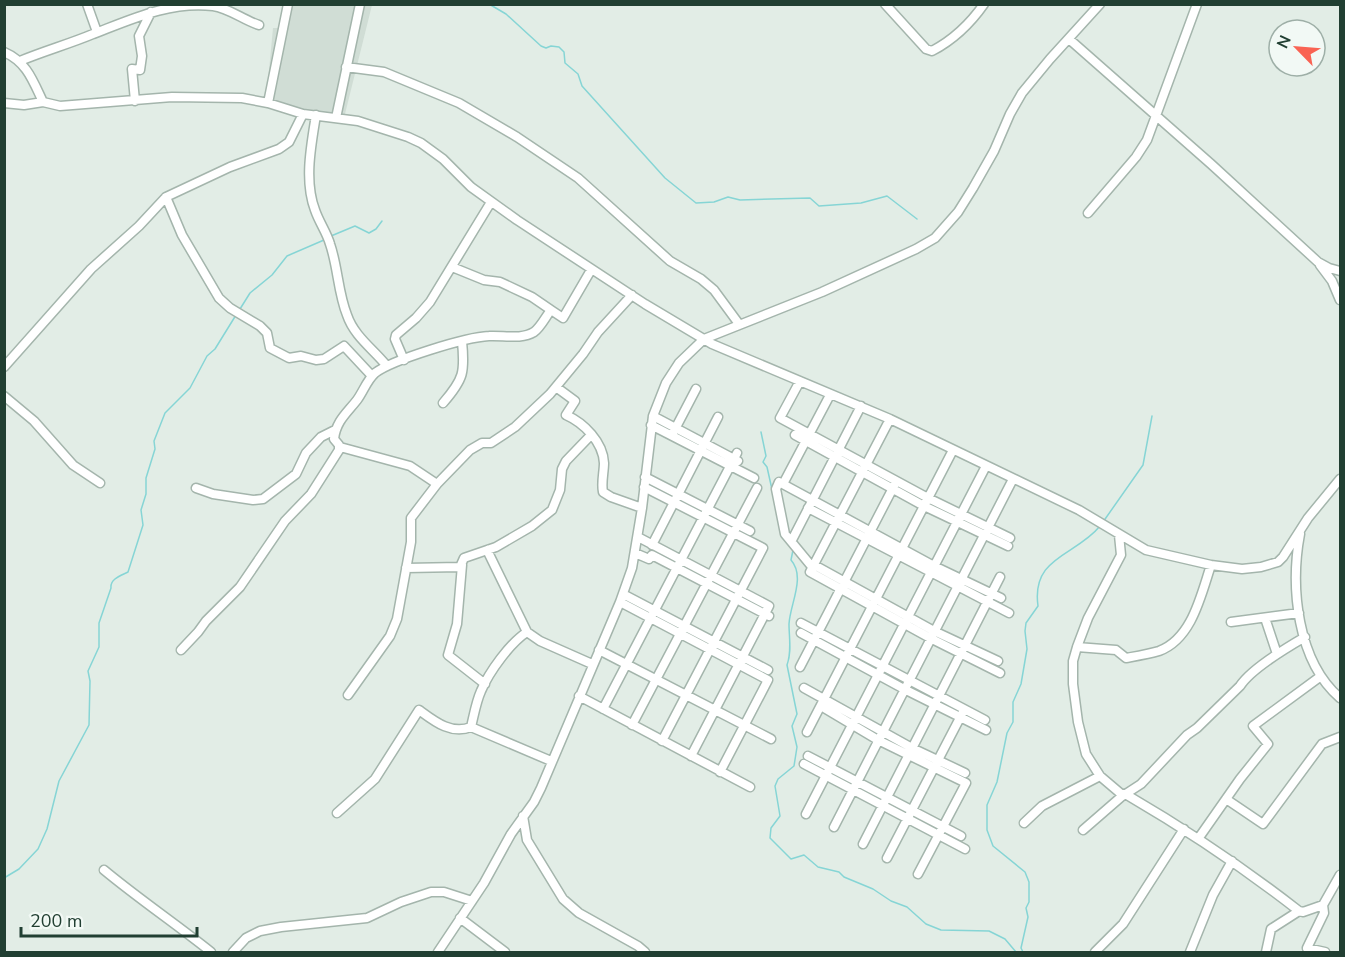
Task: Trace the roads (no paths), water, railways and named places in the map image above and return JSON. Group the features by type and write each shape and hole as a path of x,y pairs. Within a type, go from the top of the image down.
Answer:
{"street":[{"path":"87,4 98,32"},
{"path":"268,103 288,4"},
{"path":"336,118 360,4"},
{"path":"885,4 926,49 932,51 947,43 975,17 984,4"},
{"path":"438,952 541,788 622,598 638,537 652,421 666,383 679,363 704,339 822,292 935,238 958,212 973,188 1022,93 1100,4"},
{"path":"1088,213 1136,157 1147,140 1197,4"},
{"path":"20,61 151,12 199,5 216,6 230,11 243,20 259,25"},
{"path":"135,101 132,69 140,70 142,56 140,36 151,12"},
{"path":"1069,39 1318,262 1332,281 1341,300"},
{"path":"4,52 20,61 29,71 43,102"},
{"path":"346,67 384,72 459,104 517,136 578,178 670,261 701,279 714,290 740,324"},
{"path":"4,103 24,105 43,102 60,106 172,97 242,98 303,114 357,121 421,143 443,159 471,188 490,202 591,270 704,339 890,419 1078,510 1146,550 1211,565 1242,569 1278,562 1341,479"},
{"path":"4,367 91,269 139,226 166,197 230,167 279,149 289,142 303,114"},
{"path":"316,115 311,146 309,188 314,209 328,239 347,315 360,338 386,365"},
{"path":"166,197 182,235 219,298 260,326 267,333 270,348 289,358 302,356 316,360 324,359 344,346 372,375"},
{"path":"404,360 395,339 396,335 430,302 490,202"},
{"path":"1318,262 1341,271"},
{"path":"452,267 484,280 500,282 532,297 563,318 591,270"},
{"path":"348,695 390,636 397,619 411,542 411,518 438,484 470,450 482,443 491,443 514,427 556,387 583,354 597,332 632,295"},
{"path":"438,484 410,466 340,447 334,439 339,420 358,399 372,375 386,365 462,341 488,336 522,336 535,332 551,310"},
{"path":"443,403 461,380 462,341"},
{"path":"800,381 780,417 808,437 865,469 926,502 1009,542"},
{"path":"556,387 575,401 566,415 574,419 600,447 604,459 603,492 642,508"},
{"path":"674,432 696,389"},
{"path":"783,484 830,395"},
{"path":"4,396 34,421 73,465 100,483"},
{"path":"792,540 861,406"},
{"path":"652,545 718,417"},
{"path":"890,419 810,572 842,585 963,650 1000,673"},
{"path":"652,421 703,447 735,460 754,478"},
{"path":"196,488 213,494 253,500 263,499 296,474 306,453 321,437 335,429"},
{"path":"485,684 448,655 457,624 464,558 495,547 532,526 552,510 560,490 562,469 566,461 591,435"},
{"path":"795,435 808,437"},
{"path":"181,650 240,587 285,522 311,494 340,447"},
{"path":"807,732 953,450"},
{"path":"603,710 735,460"},
{"path":"806,814 986,466"},
{"path":"645,477 678,494 763,548 662,741"},
{"path":"834,827 1012,479"},
{"path":"814,567 785,534 776,489 778,482 810,504 989,598 1009,613"},
{"path":"800,667 894,484"},
{"path":"644,487 674,502 706,513"},
{"path":"632,725 757,488"},
{"path":"735,529 750,531"},
{"path":"1301,529 1296,565 1299,614 1312,659 1321,676 1341,698"},
{"path":"1119,535 1121,555 1088,618 1073,661 1073,684 1078,722 1086,754 1100,777 1120,793 1184,829 1259,879 1299,910 1303,912 1323,906"},
{"path":"638,537 679,564 738,595 769,606 768,615 741,660 691,756"},
{"path":"487,550 527,632 540,641 592,664"},
{"path":"635,553 649,559 652,555 679,564"},
{"path":"406,568 460,567 462,565"},
{"path":"1077,647 1116,650 1126,658 1160,651 1174,642 1187,626 1196,609 1211,565"},
{"path":"863,843 1000,577"},
{"path":"622,598 741,660 768,670"},
{"path":"989,598 1001,598"},
{"path":"1231,622 1299,614"},
{"path":"1265,618 1276,654"},
{"path":"801,628 848,653 882,666 909,680 937,700"},
{"path":"471,727 485,684 520,636 527,632"},
{"path":"1083,830 1121,797 1141,784 1244,680 1276,654 1305,637"},
{"path":"599,650 771,739"},
{"path":"963,650 998,661"},
{"path":"848,653 878,675 904,689 985,720"},
{"path":"720,772 768,680 741,660"},
{"path":"1198,839 1268,744 1253,726 1321,676"},
{"path":"804,688 822,703 936,764 966,783 918,874"},
{"path":"579,696 750,787"},
{"path":"337,813 375,778 419,710 452,729 464,730 471,727 551,761"},
{"path":"963,713 986,730"},
{"path":"887,858 963,713"},
{"path":"1226,799 1263,824 1322,744 1341,737"},
{"path":"806,760 941,831 965,849"},
{"path":"936,764 965,773"},
{"path":"1024,823 1042,806 1100,777"},
{"path":"524,816 527,840 563,899 579,913 645,952"},
{"path":"1095,952 1123,924 1184,829"},
{"path":"941,831 961,836"},
{"path":"1190,952 1213,895 1232,861"},
{"path":"104,870 134,896 170,919 211,952"},
{"path":"1325,952 1307,948 1324,913 1323,906 1341,875"},
{"path":"233,952 246,938 260,931 367,918 401,902 431,892 444,892 472,901"},
{"path":"1266,952 1271,929 1299,910"},
{"path":"460,918 505,952"}],"waterway":[{"path":"489,4 506,14 541,46 559,47 564,52 565,63 578,74 582,86 665,178 696,203 714,202 728,197 740,200 810,198 819,206 861,203 887,196 917,219"},
{"path":"331,236 355,226 369,233 376,229 382,221"},
{"path":"240,309 250,293 272,275 287,256 324,240"},
{"path":"4,878 19,869 38,849 47,829 59,781 89,725 90,681 88,671 99,647 99,623 112,582 128,572 143,525 141,510 146,494 146,478 155,449 154,441 165,413 190,388 207,356 215,349 236,315"},
{"path":"1103,522 1143,465 1152,416"},
{"path":"761,432 766,456 763,462 767,467 773,494"},
{"path":"1023,952 1021,948 1028,917 1026,908 1029,902 1029,882 1025,872 993,846 987,830 987,805 997,782 1007,733 1013,722 1013,702 1021,684 1027,649 1026,623 1038,606 1041,577 1057,558 1090,536 1100,526"},
{"path":"793,550 791,560 797,574 797,582 789,624 790,650 787,665 797,714 792,726 797,747 794,766 778,779 775,786 780,816 771,828 770,838 791,859 804,855 818,867 839,872 844,877 907,907 926,924 941,930 989,931 1005,939 1016,952"}]}
